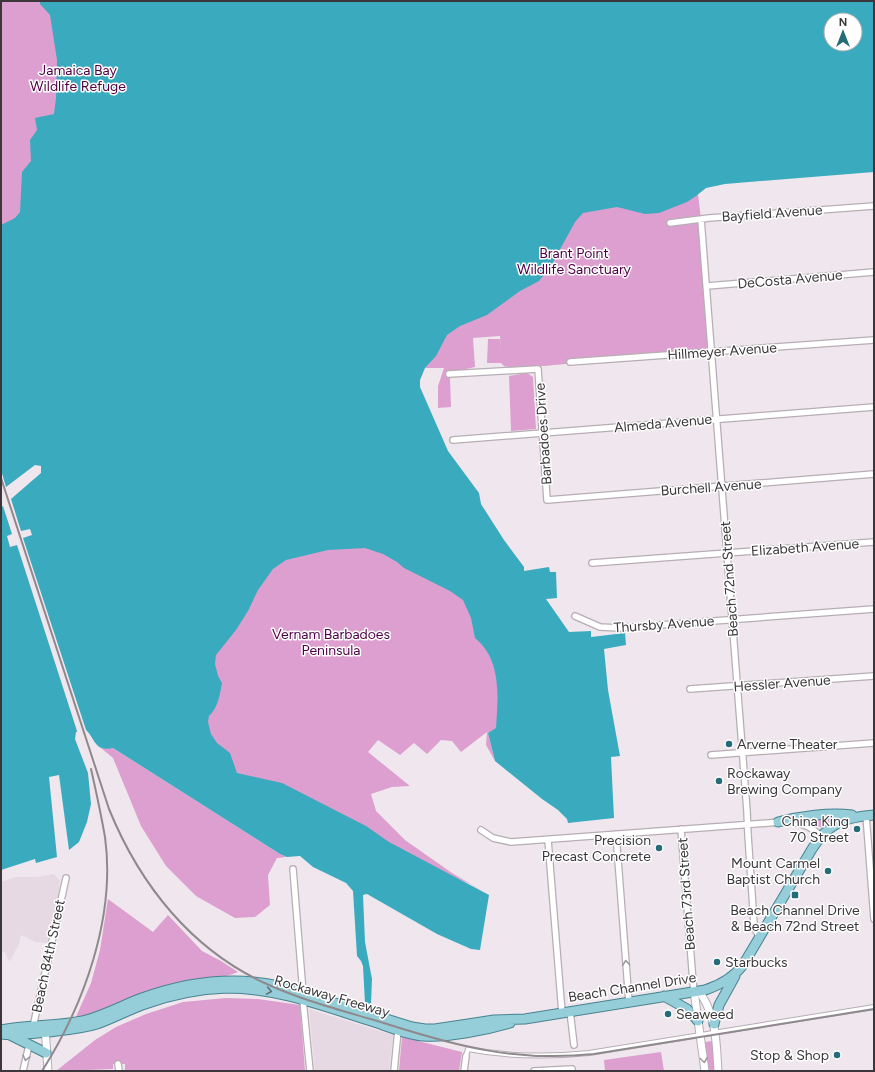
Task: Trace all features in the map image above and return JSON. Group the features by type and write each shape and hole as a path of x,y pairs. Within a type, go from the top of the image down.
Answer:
{"main road":[{"path":"778,822 795,817 843,814 866,815"},
{"name":"Beach Channel Drive","path":"473,1027 495,1027 525,1019 664,996 695,988 719,984 736,973 745,962 821,836 837,822 866,815"},
{"path":"715,1028 719,1005 736,973"},
{"name":"Rockaway Freeway","path":"45,1029 75,1029 90,1026 158,999 201,990 228,988 254,989 280,994 303,996 420,1028 435,1029 473,1027"},
{"name":"Rockaway Freeway","path":"303,996 416,1035 430,1036 473,1027"},
{"path":"664,996 687,1009 698,1021"},
{"path":"6,1035 45,1029"},
{"path":"1,1030 34,1030"},
{"path":"6,1035 46,1054"}],"street":[{"name":"Bayfield Avenue","path":"670,223 701,219 874,206"},
{"name":"Beach 72nd Street","path":"701,219 738,686 754,924 760,937"},
{"name":"DeCosta Avenue","path":"707,286 874,272"},
{"name":"Hillmeyer Avenue","path":"570,362 874,340"},
{"name":"Barbadoes Drive","path":"449,374 538,368 547,500"},
{"name":"Almeda Avenue","path":"453,440 874,407"},
{"name":"Burchell Avenue","path":"547,500 874,474"},
{"name":"Elizabeth Avenue","path":"592,563 874,542"},
{"name":"Thursby Avenue","path":"575,616 597,626 606,628 874,609"},
{"name":"Hessler Avenue","path":"690,689 874,676"},
{"path":"711,755 743,754 874,743"},
{"path":"866,815 874,919"},
{"path":"481,830 493,838 508,842 748,824 795,822 814,829 821,836"},
{"name":"Beach 73rd Street","path":"681,829 698,1021 705,1071"},
{"path":"616,834 629,1002"},
{"path":"548,840 566,1012 574,1045"},
{"path":"293,869 310,1071"},
{"name":"Beach 84th Street","path":"34,1030 66,878"},
{"name":"Beach 73rd Street","path":"695,988 705,1000 715,1028 718,1071"},
{"path":"464,1071 468,1049 516,1055 570,1055 604,1051 700,1035 715,1028 874,1007"},
{"name":"Beach 84th Street","path":"45,1029 48,1071"},
{"path":"394,1071 398,1030"},
{"path":"23,1071 29,1045"},
{"path":"118,1064 119,1071"},
{"path":"534,1071 572,1069 572,1071"}],"shaded area":[{"path":"54,874 60,881 57,905 54,909 47,943 36,942 21,935 19,944 10,961 8,960 5,952 1,952 1,882 16,877 37,877"},
{"path":"309,1009 393,1035 389,1071 315,1071"}],"green space":[{"name":"Jamaica Bay Wildlife Refuge","path":"1,1 253,1 1,276"},
{"name":"Brant Point Wildlife Sanctuary","path":"693,153 701,219 711,352 544,366 508,367 501,363 487,363 488,339 500,339 501,354 500,336 473,338 475,367 452,372 450,379 451,407 438,408 438,386 444,368 425,368 479,183"},
{"path":"527,373 533,377 536,429 511,431 509,376"},
{"name":"Vernam Barbadoes Peninsula","path":"328,545 368,545 455,583 496,655 499,728 488,733 495,761 486,745 487,732 461,752 452,741 441,740 427,754 414,743 400,755 378,740 368,752 410,786 392,787 371,794 376,811 405,840 452,873 489,895 470,884 236,780 201,716 207,664 239,611 283,556"},
{"path":"101,748 113,748 287,857 277,858 268,875 270,905 255,917 235,918 196,896 166,866 141,826 113,758"},
{"path":"839,817 822,828 805,820"},
{"path":"108,899 153,932 168,915 202,951 238,972 224,976 182,982 150,990 95,1013 75,1019 91,983 100,950"},
{"path":"226,998 258,999 300,1005 305,1071 125,1071 125,1064 113,1064 113,1069 56,1071 95,1040 116,1027 146,1014 183,1002"},
{"path":"402,1037 462,1052 459,1071 399,1071"},
{"path":"712,1041 715,1071 708,1071 705,1042"},
{"path":"661,1052 664,1071 605,1071 604,1060"}],"water":[{"path":"40,1 874,1 874,172 725,184 706,188 687,202 659,213 645,214 617,207 583,213 575,222 551,266 539,281 520,291 487,315 460,326 447,335 436,356 425,368 420,380 420,387 448,451 479,493 481,504 504,540 524,567 524,571 549,567 550,572 556,572 557,598 546,599 569,632 591,631 591,637 625,633 626,645 604,649 608,690 620,756 611,757 614,818 568,823 567,819 558,810 495,761 488,733 496,728 497,692 494,668 484,647 475,638 471,618 463,600 450,591 404,568 383,554 365,548 328,550 286,560 273,569 258,590 248,611 236,630 216,655 215,664 218,676 222,683 218,701 215,709 209,716 208,722 211,734 217,743 230,753 237,773 282,783 366,826 389,842 489,895 480,950 471,949 437,934 367,894 363,895 365,942 372,979 371,1004 365,1003 363,966 357,956 353,891 346,883 313,867 300,856 287,857 280,854 113,748 102,748 96,744 85,729 76,732 75,739 88,773 91,804 87,822 79,842 69,850 59,775 49,777 57,857 36,863 35,859 1,870 1,225 15,218 20,212 22,172 31,161 30,140 37,130 35,118 54,114 57,60 50,15 40,4"}],"pier":[{"path":"35,465 41,466 41,473 11,499 21,531 30,529 32,535 23,538 88,736 84,731 78,734 17,545 10,547 7,536 12,534 3,506 1,507 1,470 6,487"}],"railway":[{"path":"1,478 109,809 122,837 136,864 172,913 216,954 241,971 298,997 439,1040 489,1051 539,1056 594,1054 874,1009"},
{"path":"42,1071 71,1018 83,989 101,929 106,898 107,867 105,837 91,769"}],"place":[{"name":"Arverne Theater","path":"729,744"},
{"name":"Rockaway Brewing Company","path":"719,781"},
{"name":"China King 70 Street","path":"857,829"},
{"name":"Precision Precast Concrete","path":"659,848"},
{"name":"Mount Carmel Baptist Church","path":"828,871"},
{"name":"Beach Channel Drive & Beach 72nd Street","path":"795,895"},
{"name":"Starbucks","path":"717,962"},
{"name":"Seaweed","path":"668,1014"},
{"name":"Stop & Shop","path":"837,1055"}]}
